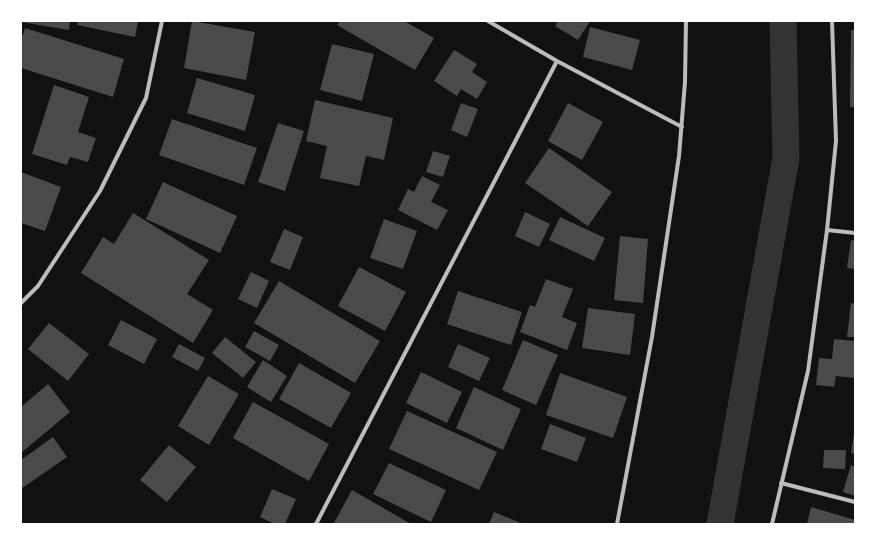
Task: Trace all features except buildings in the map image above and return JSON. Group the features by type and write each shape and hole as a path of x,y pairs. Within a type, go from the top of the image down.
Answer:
{"street":[{"path":"21,304 38,286 100,191 146,98 162,21"},
{"path":"488,21 557,61 682,127"},
{"path":"617,524 652,336 679,156 685,82 686,21"},
{"path":"772,524 808,371 827,230 836,141 832,21"},
{"path":"316,524 557,61"},
{"path":"827,230 855,233"},
{"path":"781,483 855,502"}],"waterway":[{"path":"720,524 786,158 783,21"}]}
